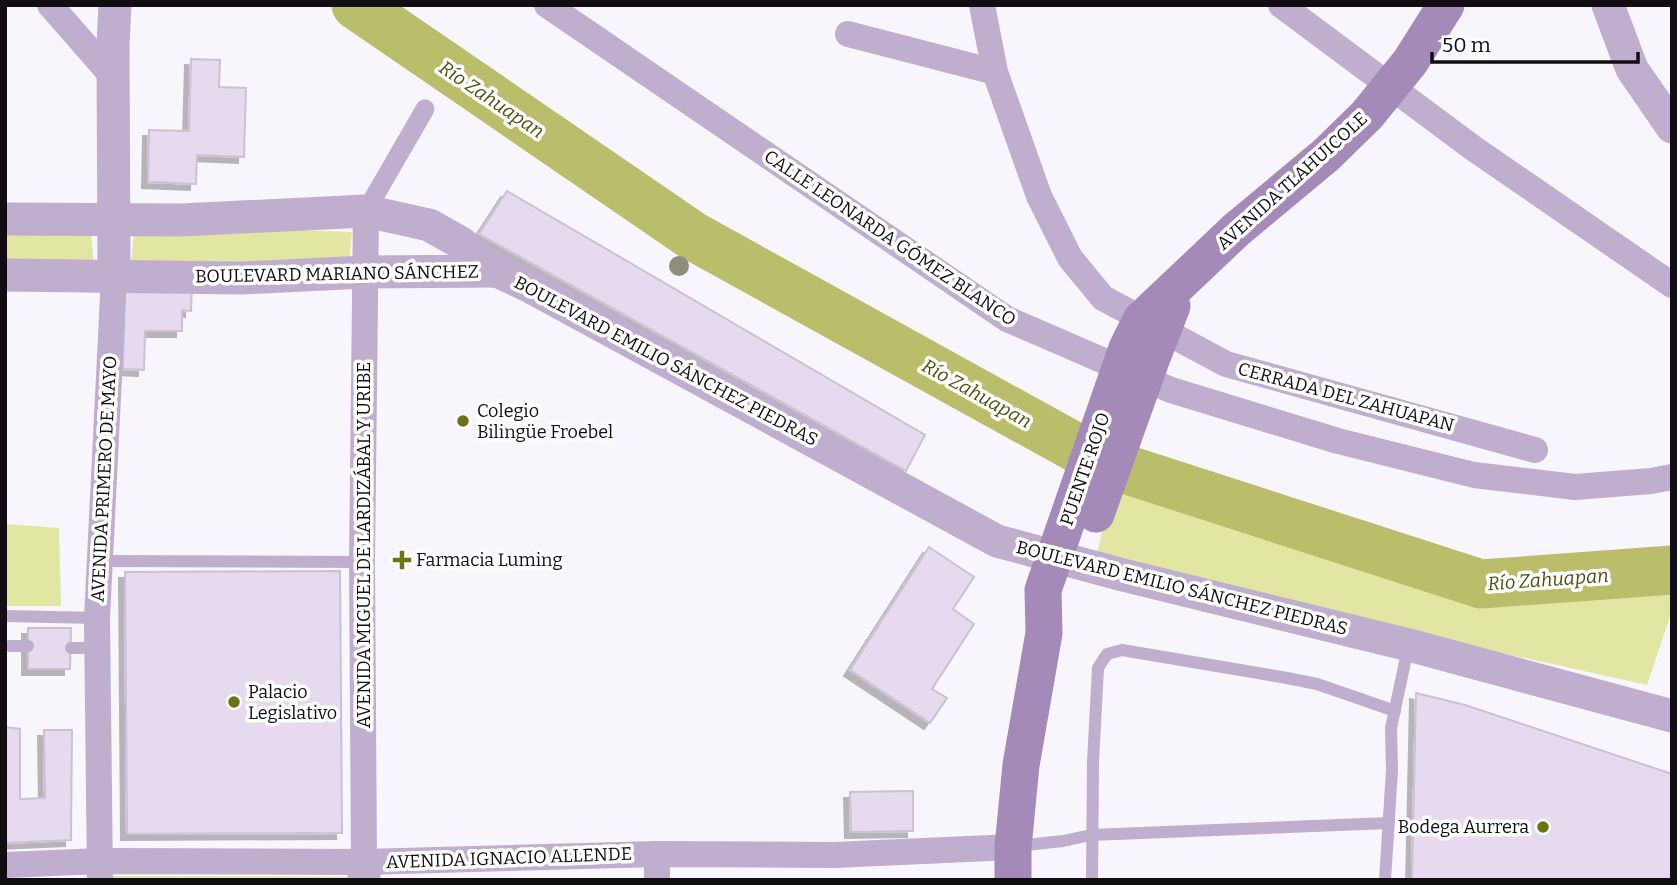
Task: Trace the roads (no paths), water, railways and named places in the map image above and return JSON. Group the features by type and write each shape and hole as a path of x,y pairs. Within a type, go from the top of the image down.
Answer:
{"main road":[{"name":"AVENIDA TLAHUICOLE","path":"1145,340 1181,285 1218,247 1326,155 1367,115 1401,75 1446,5"},
{"name":"PUENTE ROJO","path":"1013,863 1021,765 1044,633 1055,592 1145,340"}],"street":[{"path":"50,5 113,78"},
{"name":"AVENIDA PRIMERO DE MAYO","path":"100,870 97,618 114,276 115,5"},
{"name":"CALLE LEONARDA GÓMEZ BLANCO","path":"547,5 1007,319 1171,390 1338,441 1474,475 1575,487 1672,477"},
{"name":"CERRADA DEL ZAHUAPAN","path":"982,5 995,72 1039,196 1070,258 1103,298 1145,340 1535,450"},
{"path":"1281,5 1401,75 1473,148 1672,285"},
{"path":"1608,5 1632,69 1672,127"},
{"path":"848,34 995,72"},
{"path":"366,211 425,109"},
{"name":"BOULEVARD MARIANO SÁNCHEZ","path":"5,219 181,220 366,211 429,225 461,243 497,271"},
{"name":"AVENIDA MIGUEL DE LARDIZÁBAL Y URIBE","path":"364,871 362,562 366,211"},
{"name":"BOULEVARD MARIANO SÁNCHEZ","path":"5,275 242,278 365,272 497,271"},
{"name":"BOULEVARD EMILIO SÁNCHEZ PIEDRAS","path":"497,271 530,286 997,541 1123,575 1409,645 1672,716"},
{"name":"AVENIDA IGNACIO ALLENDE","path":"5,865 100,870 364,871 657,867 834,855 1013,863"}],"lane":[{"path":"99,561 362,562"},
{"path":"5,616 97,618"},
{"path":"1385,880 1391,728 1409,645"},
{"path":"10,646 28,646"},
{"path":"71,648 97,648"},
{"path":"1092,880 1091,835 1098,668 1107,654 1122,650 1287,678 1317,684 1395,711"},
{"path":"1013,863 1063,841 1091,835 1389,823"}],"waterway":[{"name":"Río Zahuapan","path":"356,5 693,236 1100,461 1481,584 1672,570"}],"place":[{"name":"Colegio Bilingüe Froebel","path":"463,421"},
{"name":"Farmacia Luming","path":"402,560"},
{"name":"Palacio Legislativo","path":"234,702"},
{"name":"Bodega Aurrera","path":"1543,827"}]}
